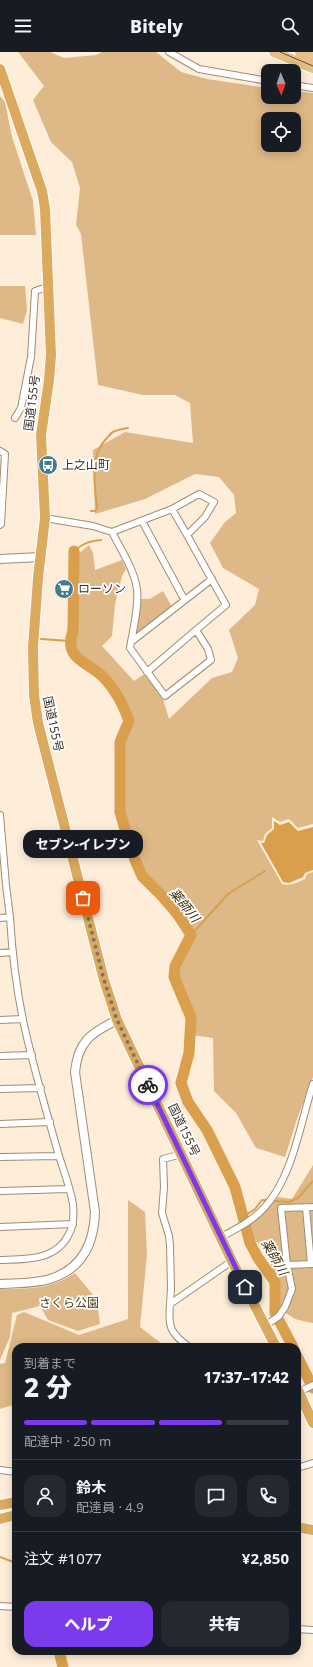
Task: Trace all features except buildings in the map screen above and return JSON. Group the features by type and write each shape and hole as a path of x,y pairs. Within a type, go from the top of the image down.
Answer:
{"highway":[{"name":"国道155号","path":"0,69 42,191 45,209 50,355 49,380 41,435 45,518 40,557 33,647 36,716 104,980 117,1020 232,1261 274,1343"},
{"path":"301,1397 313,1423"},
{"path":"0,1505 12,1503"},
{"path":"0,1519 12,1516"},
{"path":"301,1528 313,1530"},
{"path":"301,1534 313,1536"}],"main road":[{"path":"274,52 313,68"},
{"path":"300,52 313,58"}],"street":[{"path":"169,52 199,69 261,80"},
{"path":"301,86 313,88"},
{"path":"15,418 21,408 31,357 35,291 47,287"},
{"path":"0,451 5,454 1,488 0,525"},
{"path":"45,518 93,526 112,532 172,509 198,494 214,502 205,517 186,535"},
{"path":"147,672 226,605 172,509"},
{"path":"142,521 184,599"},
{"path":"112,532 133,574 137,590 136,610 130,648 165,696 211,660 208,649 196,630"},
{"path":"0,559 40,557"},
{"path":"131,642 184,599 212,579"},
{"path":"0,815 3,885 10,917 12,952 23,1019 40,1088 73,1204 73,1224 60,1248 53,1253 37,1258 0,1260"},
{"path":"0,918 10,917"},
{"path":"0,953 12,952"},
{"path":"0,1020 23,1019"},
{"path":"0,1284 49,1280 62,1274 75,1265 91,1242 94,1230 95,1212 75,1072 76,1061 79,1048 87,1037 117,1020"},
{"path":"0,1056 32,1055"},
{"path":"221,1237 248,1222 264,1209 276,1193 286,1173 313,1084"},
{"path":"0,1089 40,1088"},
{"path":"0,1124 50,1122"},
{"path":"182,1154 163,1159 164,1187 162,1213 169,1236 170,1245 171,1330 177,1338 184,1343"},
{"path":"0,1157 59,1156"},
{"path":"0,1191 69,1189"},
{"path":"265,1326 279,1316 289,1300 292,1289 287,1265 281,1208 313,1207"},
{"path":"287,1265 312,1264 306,1208"},
{"path":"0,1226 73,1224"},
{"path":"170,1304 232,1261"},
{"path":"301,1389 313,1384"},
{"path":"301,1467 313,1463"},
{"path":"0,1470 12,1472"},
{"path":"0,1606 12,1607"},
{"path":"301,1629 313,1630"}],"green space":[{"path":"18,52 50,52 64,58 96,55 102,52 156,52 181,72 207,79 261,87 261,104 301,104 301,92 313,93 313,824 298,828 289,819 280,822 272,817 272,828 265,834 263,841 257,840 282,884 288,885 297,883 305,879 307,874 313,872 313,1077 297,1119 285,1157 256,1148 236,1113 214,1091 213,1038 185,1034 186,1020 171,984 193,935 182,914 147,878 138,861 124,813 122,744 131,722 125,703 103,673 76,654 65,638 69,624 76,615 77,555 89,545 93,553 95,570 122,560 126,569 122,576 115,604 112,636 102,646 134,681 143,675 147,675 164,702 169,719 212,678 232,672 238,658 229,630 255,605 259,589 223,568 210,543 225,522 236,513 234,495 219,477 195,474 145,499 95,514 93,450 125,432 193,443 190,403 175,395 143,395 98,385 81,234 76,225 80,188 72,162 51,142 33,100 44,86"},
{"path":"0,96 5,102 12,137 33,201 36,235 0,235"},
{"path":"0,286 25,286 27,310 23,324 0,318"},
{"path":"163,591 172,607 139,634 135,631 138,599 150,599"},
{"path":"313,1165 312,1323 295,1319 278,1308 277,1284 267,1252 243,1229 261,1215 278,1197 292,1199"},
{"path":"128,1200 145,1212 147,1254 140,1327 161,1343 12,1343 12,1405 0,1409 0,1364 5,1363 17,1315 24,1312 79,1335 128,1319"},
{"name":"さくら公園","path":"75,1273 97,1300 100,1324 78,1331 48,1320 40,1306 12,1313 10,1337 0,1360 0,1289 39,1287 57,1282"}],"shaded area":[{"path":"274,821 280,825 289,822 298,831 313,827 313,870 305,873 303,877 289,883 283,882 261,843 264,843 267,835 274,829"}],"waterway":[{"path":"91,511 95,511 97,508 94,481 97,454 101,446 112,433 128,428"},
{"path":"74,551 87,543 101,540"},
{"name":"薬師川","path":"74,551 72,649 80,660 100,674 114,690 129,721 120,742 120,812 124,826 142,876 178,915 191,935 175,966 174,977 191,1017 189,1053 181,1083 188,1102 207,1130 235,1187 250,1243 258,1258 275,1282 275,1313 291,1343"},
{"path":"41,639 70,641"},
{"path":"191,935 228,894 265,871"},
{"path":"243,1217 255,1209 262,1200 289,1202 298,1198 313,1181"},
{"name":"薬師川","path":"301,1364 313,1388"},
{"path":"0,1557 12,1562"},
{"path":"60,1655 63,1667"}],"tram line":[{"path":"280,52 313,66"}],"way so far":[{"path":"83,898 104,980 117,1020 148,1085"}],"place":[{"name":"上之山町","path":"48,465"},
{"name":"ローソン","path":"64,589"},
{"name":"セブン-イレブン","path":"83,898"}],"route":[{"path":"148,1085 245,1287"}]}
